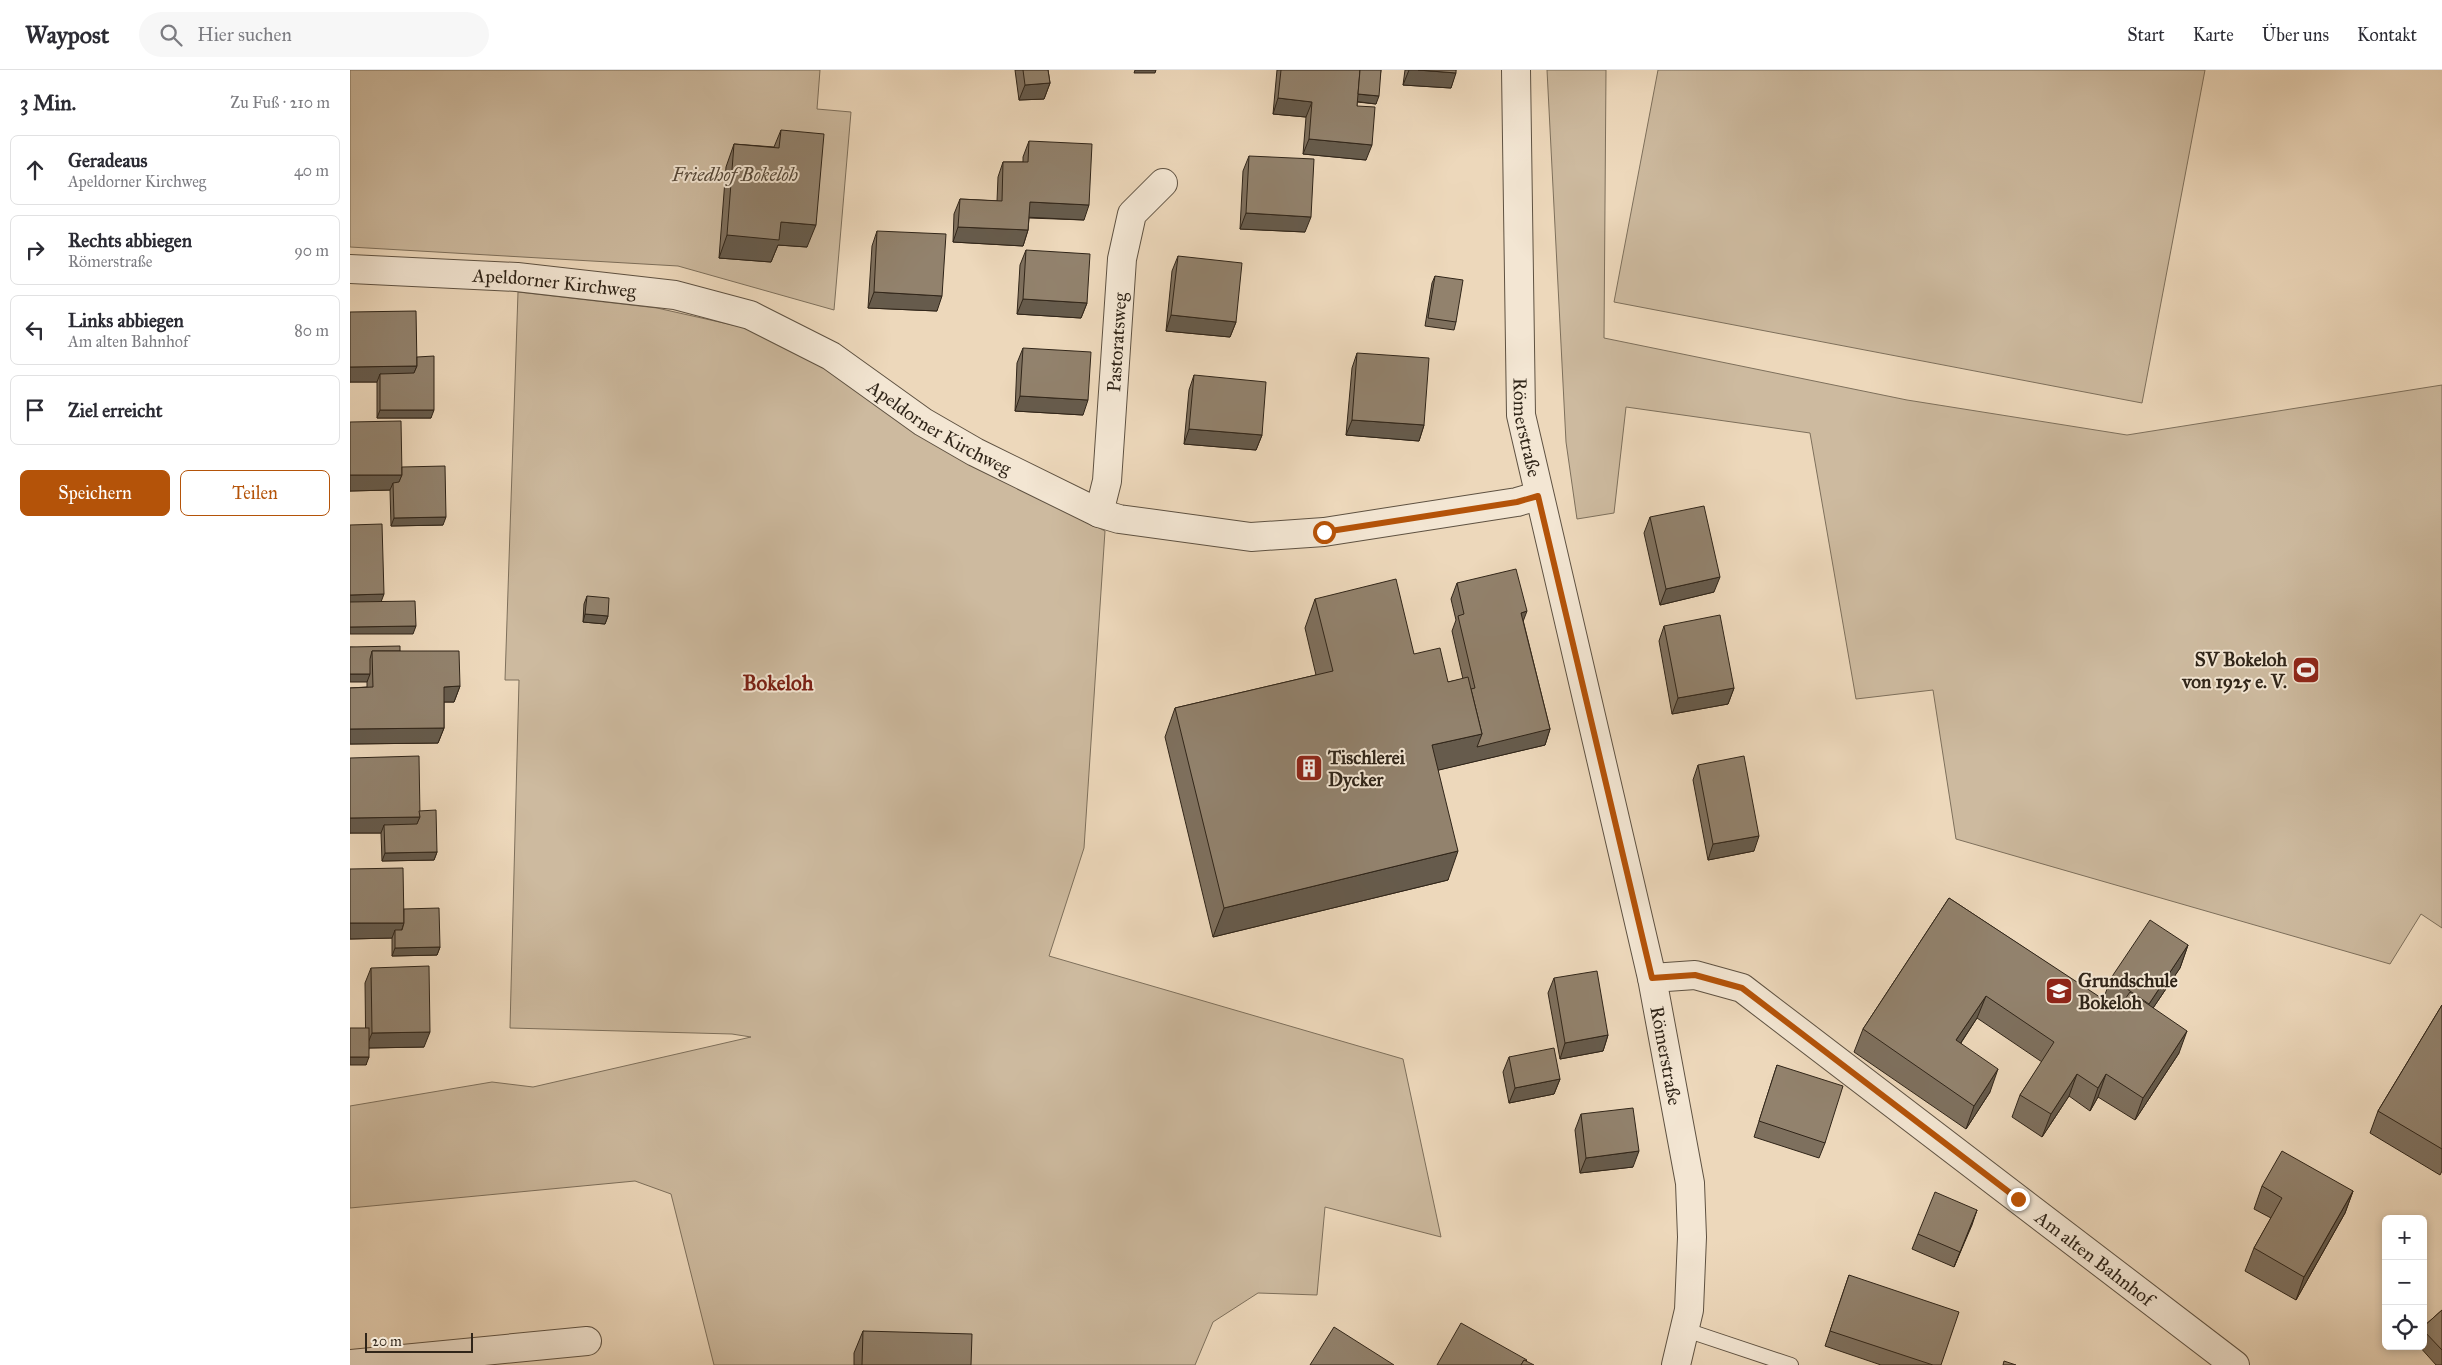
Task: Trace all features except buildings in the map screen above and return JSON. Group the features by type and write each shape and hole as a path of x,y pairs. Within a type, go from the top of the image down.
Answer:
{"street":[{"name":"Römerstraße","path":"1516,70 1521,415 1538,496 1652,978 1690,1183 1692,1237 1686,1330 1676,1365"},
{"name":"Pastoratsweg","path":"1099,513 1107,481 1122,259 1132,214 1163,183"},
{"name":"Apeldorner Kirchweg","path":"350,270 518,277 675,294 750,315 830,356 923,422 975,452 1099,513 1119,519 1251,537 1324,532 1517,502 1538,496"},
{"name":"Am alten Bahnhof","path":"1652,978 1695,975 1742,988 2235,1365"},
{"path":"353,1364 587,1341"}],"lane":[{"path":"1686,1330 1791,1365"}],"green space":[{"name":"Friedhof Bokeloh","path":"350,70 820,70 817,109 851,112 834,310 678,266 350,247"},
{"path":"1547,70 1606,70 1604,338 1907,400 2127,435 2442,385 2442,928 2421,914 2390,964 1956,839 1933,690 1856,699 1810,433 1626,407 1614,513 1577,519 1566,442"},
{"path":"1658,70 2205,70 2142,403 1614,302"},
{"path":"518,292 657,308 746,328 822,367 874,404 972,464 1105,531 1084,848 1049,956 1403,1059 1441,1237 1325,1207 1317,1295 1258,1293 1213,1322 1195,1365 714,1365 671,1194 635,1181 350,1208 350,1106 492,1082 533,1087 751,1037 732,1034 510,1028 519,680 505,680"}],"place":[{"name":"SV Bokeloh von 1925 e. V.","path":"2306,670"},
{"name":"Tischlerei Dycker","path":"1309,768"},
{"name":"Grundschule Bokeloh","path":"2059,991"}],"district":[{"name":"Bokeloh","path":"778,683"}],"route":[{"path":"1324,532 1517,502 1538,496 1652,978 1695,975 1742,988 2018,1199"}]}
